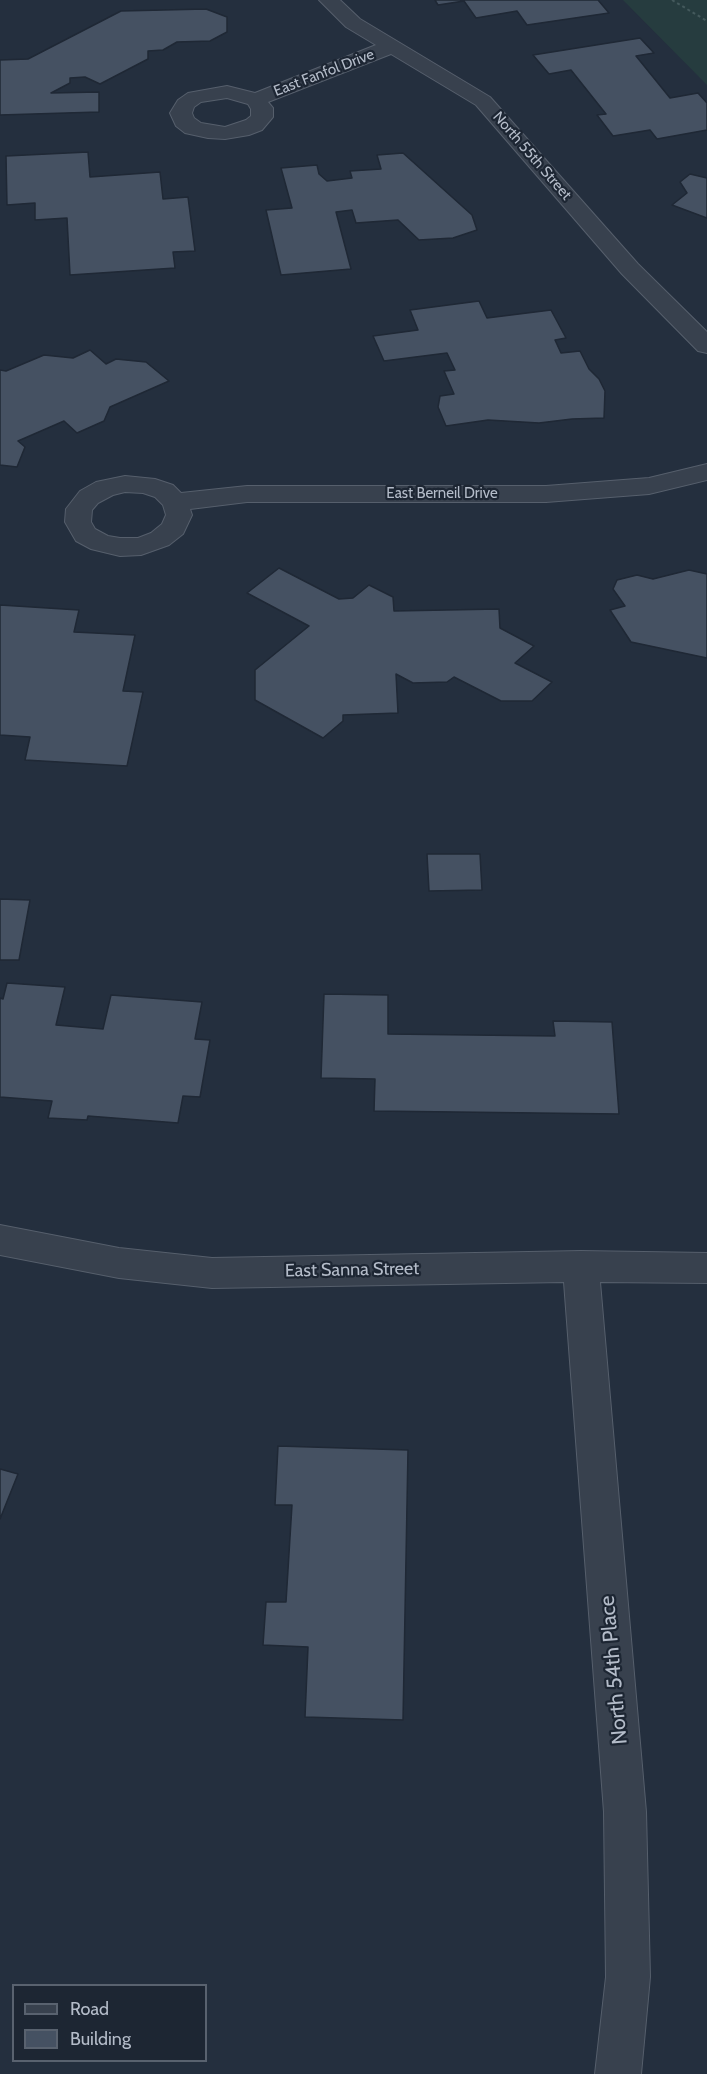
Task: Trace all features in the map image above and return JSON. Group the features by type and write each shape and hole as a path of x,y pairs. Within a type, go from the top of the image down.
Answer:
{"street":[{"name":"North 55th Street","path":"329,0 352,23 483,101 630,269 707,346"},
{"name":"East Fanfol Drive","path":"255,100 392,46"},
{"name":"East Berneil Drive","path":"175,502 247,494 546,495 649,486 707,472"},
{"name":"East Sanna Street","path":"0,1239 119,1263 212,1272 581,1266 707,1268"},
{"name":"North 54th Place","path":"581,1266 625,1812 628,1977 618,2074"}],"path":[{"path":"672,0 707,21"}],"green space":[{"path":"623,0 707,0 707,85"}],"building":[{"path":"435,0 598,0 609,13 527,25 517,11 476,18 464,1 438,5"},
{"path":"206,9 227,17 227,32 210,41 177,42 163,50 148,51 148,59 100,84 85,77 70,78 70,83 51,93 99,92 99,112 0,115 0,60 28,59 121,11"},
{"path":"640,38 654,53 636,56 670,98 698,93 707,103 707,130 657,139 650,130 613,136 597,115 606,114 571,70 549,74 533,55"},
{"path":"88,152 90,177 160,172 163,199 188,197 195,251 173,252 175,268 70,275 67,218 35,220 35,203 7,205 6,156"},
{"path":"403,153 472,215 477,230 453,238 419,240 398,220 356,223 352,210 336,212 351,269 281,275 266,210 292,208 281,168 317,165 319,174 327,181 352,178 350,171 381,169 377,155"},
{"path":"690,174 707,178 707,218 672,205 687,193 680,182"},
{"path":"479,301 487,318 551,310 566,338 555,340 561,353 580,351 589,369 599,379 605,391 604,418 539,423 488,420 446,426 438,407 440,396 454,394 444,371 455,370 447,353 384,361 373,336 418,330 410,310"},
{"path":"90,350 106,364 116,359 146,362 169,381 110,407 104,421 77,433 64,421 18,441 25,447 17,467 0,465 0,370 6,371 44,355 73,358"},
{"path":"279,568 339,599 353,598 369,585 393,597 394,611 499,609 500,628 534,646 515,663 552,682 532,701 501,701 454,677 447,682 413,683 396,674 398,713 343,715 343,721 323,738 255,700 255,670 309,626 247,593"},
{"path":"689,570 707,574 707,658 631,642 610,610 625,606 613,589 617,580 637,575 653,579"},
{"path":"0,605 79,610 74,632 135,635 123,691 143,692 127,766 25,760 30,737 0,735"},
{"path":"427,854 480,854 482,890 429,891"},
{"path":"0,899 30,900 19,960 0,960"},
{"path":"7,983 65,987 56,1025 103,1029 111,995 202,1002 195,1039 210,1040 200,1097 183,1096 178,1123 88,1116 87,1120 48,1118 52,1101 0,1097 0,998 3,999"},
{"path":"324,994 388,995 388,1034 555,1036 553,1021 612,1022 619,1114 374,1111 375,1079 321,1078"},
{"path":"278,1446 408,1450 403,1720 305,1717 308,1647 263,1645 266,1602 286,1602 292,1505 275,1505"},
{"path":"0,1469 18,1474 0,1519"}]}
